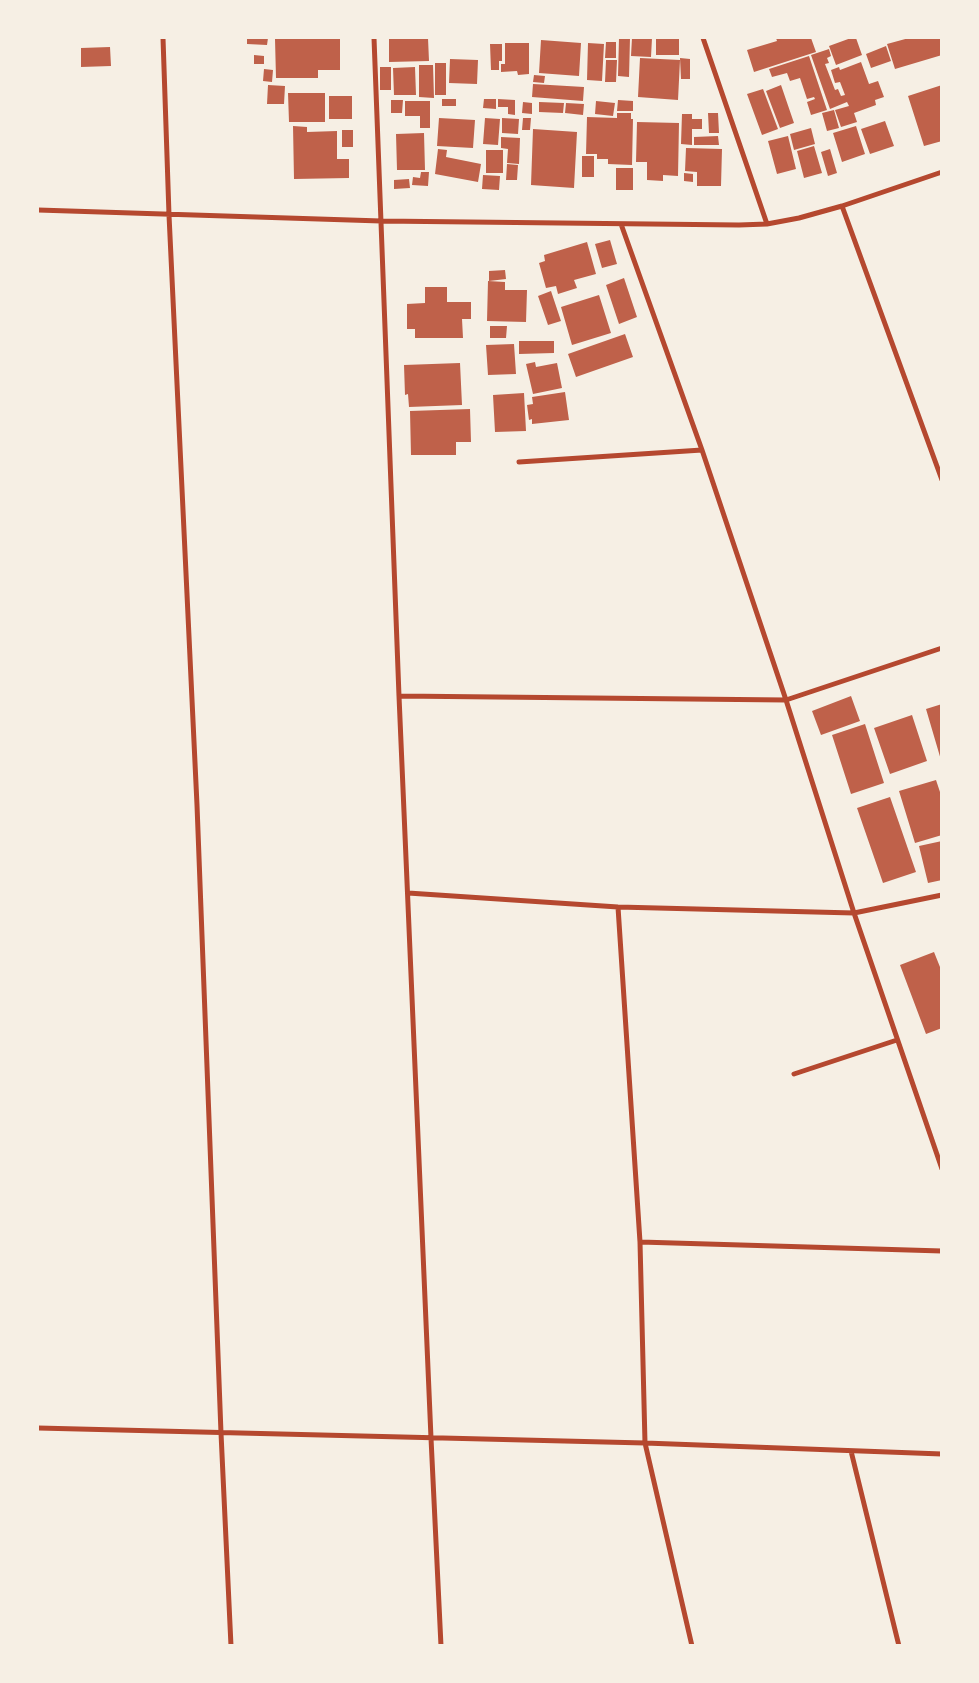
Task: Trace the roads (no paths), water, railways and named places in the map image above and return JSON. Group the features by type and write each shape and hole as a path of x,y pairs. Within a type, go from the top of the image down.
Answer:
{"street":[{"path":"163,38 169,215 197,796 220,1433 231,1646"},
{"path":"374,38 399,696 441,1646"},
{"path":"703,38 767,224"},
{"path":"38,210 381,221 767,224 799,218 842,206 942,172"},
{"path":"842,206 942,480"},
{"path":"621,224 702,450 786,700 854,913 942,1169"},
{"path":"519,462 702,450"},
{"path":"399,696 786,700 942,648"},
{"path":"408,893 618,907 854,913 942,896"},
{"path":"618,907 640,1242 644,1443 692,1646"},
{"path":"794,1074 898,1040"},
{"path":"640,1242 942,1251"},
{"path":"38,1428 644,1443 942,1454"},
{"path":"851,1452 898,1646"}]}
